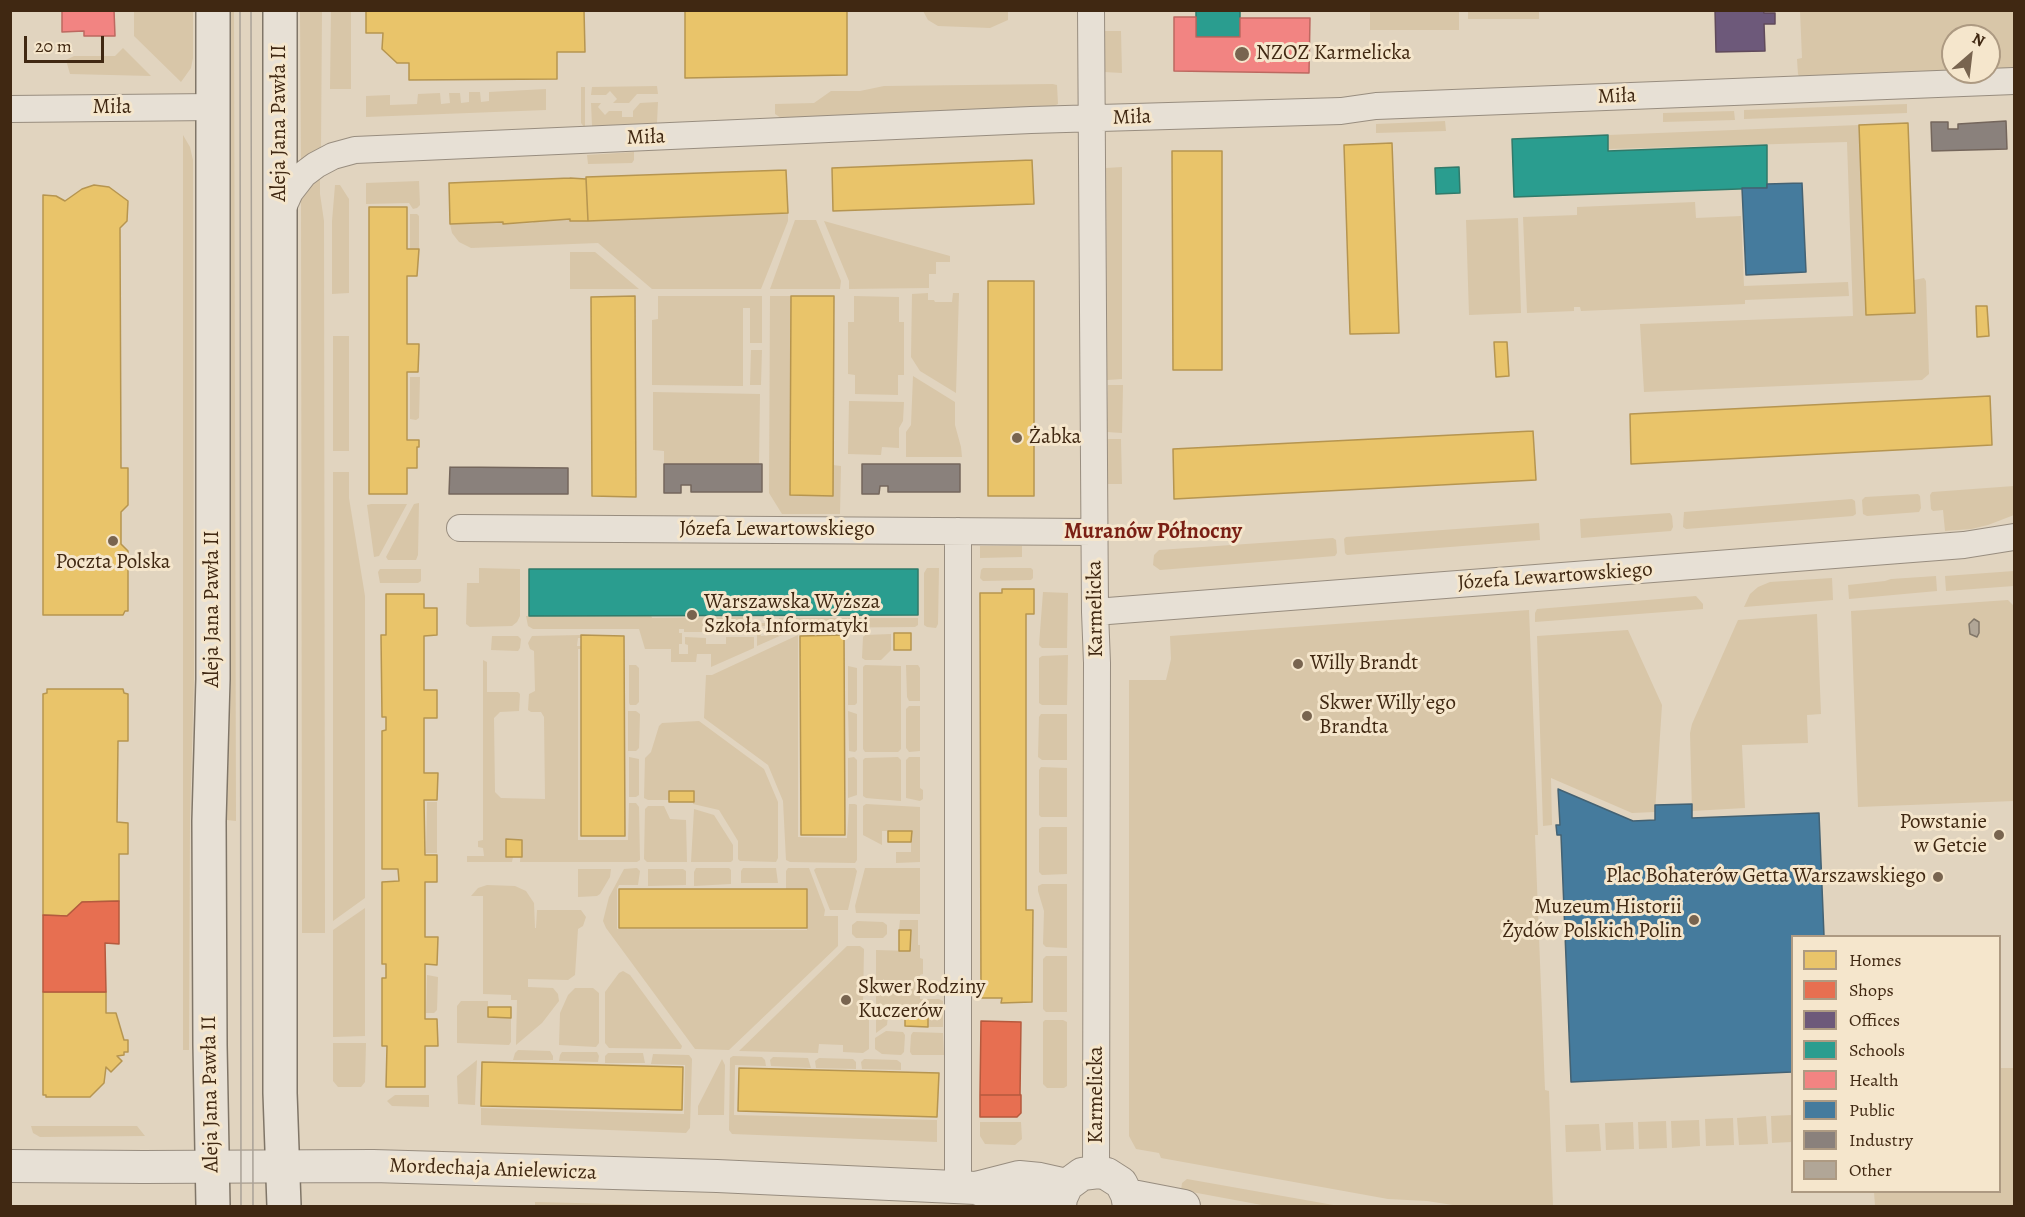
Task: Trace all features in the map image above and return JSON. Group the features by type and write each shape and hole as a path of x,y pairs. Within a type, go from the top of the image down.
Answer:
{"main road":[{"name":"Aleja Jana Pawła II","path":"213,10 213,679 209,821 213,1206"},
{"name":"Aleja Jana Pawła II","path":"280,10 280,1093 284,1206"}],"street":[{"name":"Karmelicka","path":"1091,10 1097,663 1096,1172"},
{"name":"Miła","path":"280,215 290,192 304,174 333,156 355,150 1092,119 1341,111 1376,106 2014,81"},
{"name":"Miła","path":"10,109 213,107"},
{"name":"Józefa Lewartowskiego","path":"460,528 1094,532"},
{"path":"958,531 967,1187"},
{"name":"Józefa Lewartowskiego","path":"1095,612 1964,545 2014,537"},
{"name":"Mordechaja Anielewicza","path":"10,1166 384,1167 706,1176 967,1187 1019,1177 1040,1179 1064,1196"},
{"path":"1064,1196 1082,1174 1096,1172 1114,1178 1120,1183 1128,1201 1184,1206"},
{"name":"Mordechaja Anielewicza","path":"967,1187 1018,1204 1041,1206"}],"shaded area":[{"path":"234,10 236,821 227,820 231,680 231,11"},
{"path":"134,11 193,11 193,58 191,68 181,82 134,36"},
{"path":"300,11 322,11 321,150 301,160"},
{"path":"331,11 351,11 351,89 330,89"},
{"path":"923,11 1008,11 1008,20 990,28 938,26 928,20"},
{"path":"1370,11 1459,11 1459,30 1370,30"},
{"path":"1468,11 1539,11 1539,19 1468,19"},
{"path":"1800,11 2014,11 2014,71 2001,72 2001,24 1941,24 1941,73 1800,78 1797,59 1802,58"},
{"path":"1104,31 1121,31 1122,73 1104,72"},
{"path":"123,48 151,76 70,74 66,60 74,56 115,56"},
{"path":"1057,85 1058,104 1050,108 781,118 775,114 775,104 814,103 831,91 860,91 884,86"},
{"path":"657,86 658,94 637,94 629,103 613,103 617,99 610,91 606,95 591,95 592,87"},
{"path":"581,87 585,87 585,128 581,123"},
{"path":"546,89 546,110 366,117 366,96 390,95 390,105 417,104 418,94 440,93 441,104 450,103 449,93 460,93 461,103 469,102 469,92 480,92 481,102 489,101 489,92"},
{"path":"658,102 657,123 592,126 591,103 601,103 598,107 605,115 609,111 622,111 622,117 633,117 633,111 640,103"},
{"path":"1907,104 1907,113 1744,119 1744,110"},
{"path":"1734,111 1735,120 1663,122 1663,113"},
{"path":"1445,121 1446,131 1376,133 1376,124"},
{"path":"1859,125 1866,315 1915,313 1914,280 1924,278 1926,281 1929,374 1922,380 1644,392 1640,324 1853,316 1847,142 1608,149 1608,135"},
{"path":"183,135 190,147 193,160 194,679 190,821 189,1050 183,1050"},
{"path":"634,152 632,163 588,164 587,155"},
{"path":"1122,167 1122,379 1107,380 1106,168"},
{"path":"320,175 324,221 325,933 302,933 301,190"},
{"path":"419,181 420,205 417,208 413,209 409,203 366,204 366,183"},
{"path":"335,185 340,185 349,199 349,293 332,294 332,221"},
{"path":"1695,202 1696,218 1741,216 1744,286 1848,282 1849,296 1745,300 1745,304 1581,311 1580,307 1574,307 1574,311 1527,313 1523,217 1577,215 1577,207"},
{"path":"788,213 788,221 761,289 652,289 598,243 471,248 459,242 452,233 450,224 503,222 503,224 533,223 534,220 588,221"},
{"path":"410,214 419,216 419,249 410,249"},
{"path":"1518,218 1521,313 1469,315 1466,220"},
{"path":"795,220 816,220 841,281 840,289 770,289"},
{"path":"824,221 950,256 950,262 936,262 936,274 929,274 929,288 849,289 849,281"},
{"path":"570,252 595,252 639,289 570,289"},
{"path":"928,293 928,300 952,302 953,293 959,293 956,393 920,371 911,357 912,294"},
{"path":"658,296 762,296 762,343 750,343 750,308 743,308 743,386 652,385 652,320 658,319"},
{"path":"770,296 791,296 790,495 833,496 833,465 841,466 840,514 782,514 769,493"},
{"path":"854,296 899,297 899,322 904,322 904,375 898,375 898,395 855,394 855,375 848,374 848,322 854,322"},
{"path":"333,336 349,336 349,451 333,451"},
{"path":"751,350 762,350 761,385 750,385"},
{"path":"913,376 955,402 955,425 962,457 906,457 906,432 911,425"},
{"path":"410,377 420,377 419,418 416,420 410,419"},
{"path":"1108,385 1123,385 1122,433 1107,432"},
{"path":"653,392 760,394 759,465 664,464 664,451 653,450"},
{"path":"849,401 904,402 903,421 899,428 899,448 882,447 881,455 848,454"},
{"path":"1108,439 1121,439 1122,484 1108,484"},
{"path":"333,472 349,472 349,498 365,596 365,898 333,921"},
{"path":"2014,486 2014,515 1988,525 1945,531 1943,510 1933,511 1931,509 1930,495 1932,492"},
{"path":"1918,494 1921,508 1919,512 1867,516 1863,514 1862,500 1865,497"},
{"path":"1852,499 1855,501 1856,514 1853,516 1686,529 1683,527 1684,512"},
{"path":"419,503 416,560 388,560 386,557 414,504"},
{"path":"407,504 379,556 374,557 367,505"},
{"path":"1670,513 1673,527 1671,531 1581,538 1580,519"},
{"path":"1539,523 1540,540 1347,555 1345,553 1344,539 1346,537"},
{"path":"1333,538 1336,540 1337,553 1335,556 1160,570 1153,565 1154,555 1159,550"},
{"path":"980,546 1022,546 1022,557 980,558"},
{"path":"479,568 520,569 520,616 512,626 470,627 466,624 467,583 479,583"},
{"path":"927,568 939,568 936,628 924,625 924,573"},
{"path":"983,568 1031,568 1033,578 1031,580 983,581 980,578"},
{"path":"380,569 421,569 421,581 418,583 380,583 378,572"},
{"path":"2014,571 2014,586 1946,591 1945,576"},
{"path":"1936,576 1937,591 1849,599 1848,585"},
{"path":"1832,578 1833,600 1744,607 1750,594 1758,587 1770,582"},
{"path":"1043,592 1068,593 1067,648 1042,648 1039,645"},
{"path":"1696,596 1703,604 1703,609 1535,622 1537,609"},
{"path":"2008,600 2014,606 2014,801 1858,807 1851,611"},
{"path":"1529,610 1545,1090 1549,1091 1553,1206 1459,1206 1427,1201 1388,1199 1161,1158 1159,1153 1136,1149 1129,1136 1129,680 1166,680 1171,659 1170,636"},
{"path":"1817,614 1821,714 1807,715 1808,743 1742,745 1745,808 1692,811 1690,733 1692,724 1738,620"},
{"path":"651,615 652,618 745,617 745,633 726,632 726,624 706,624 706,632 684,632 684,629 679,629 679,633 682,633 682,644 679,644 679,654 688,654 685,637 706,638 706,644 726,644 726,637 754,637 754,648 711,667 711,654 697,654 696,662 671,662 671,649 645,649 639,629 533,629 528,626 526,616"},
{"path":"779,618 918,618 918,625 915,627 798,628 757,646 757,633 760,632 761,636 771,635 770,626 760,626 760,629 757,629 757,623 778,623"},
{"path":"1628,630 1662,705 1655,812 1632,813 1551,778 1552,825 1543,826 1537,636"},
{"path":"891,634 891,650 881,660 862,658 865,635"},
{"path":"581,635 577,646 581,646 581,649 578,649 578,840 628,840 629,803 636,803 639,807 640,860 637,862 520,862 522,840 506,840 506,856 513,857 512,862 467,862 467,856 484,856 483,848 478,847 478,841 483,840 483,660 487,662 487,692 518,692 520,694 519,711 500,712 494,718 495,792 501,798 545,799 544,717 541,712 528,710 529,694 535,691 534,651 530,649 528,643 532,636"},
{"path":"798,635 798,837 847,838 849,804 855,804 857,805 857,860 855,863 790,862 786,860 783,801 768,765 704,718 706,675 712,675"},
{"path":"492,636 518,636 521,639 520,648 518,651 491,650"},
{"path":"1068,655 1067,705 1042,705 1039,703 1039,658"},
{"path":"629,665 636,665 639,668 639,702 636,705 629,703"},
{"path":"865,665 901,666 901,749 898,752 865,752 863,749 863,667"},
{"path":"906,665 918,665 920,668 920,701 909,701 907,697"},
{"path":"848,666 857,668 857,703 855,705 848,705"},
{"path":"909,706 920,706 920,751 909,752 906,748 906,709"},
{"path":"628,711 636,711 640,714 639,748 636,751 628,751"},
{"path":"848,711 857,714 857,750 855,752 849,751"},
{"path":"1041,714 1067,714 1067,760 1042,760 1038,757"},
{"path":"699,721 764,769 778,802 778,858 776,862 740,861 738,841 719,810 693,804 693,791 669,800 644,798 645,758 651,752 659,726 662,723"},
{"path":"629,757 639,759 639,795 636,797 629,797"},
{"path":"854,757 857,760 857,795 848,798 848,758"},
{"path":"898,757 901,760 901,801 863,796 863,760 865,758"},
{"path":"909,757 920,757 920,788 923,790 923,799 920,801 906,798 906,760"},
{"path":"1041,767 1067,768 1067,817 1041,817 1039,815 1039,770"},
{"path":"427,802 437,802 437,853 426,853"},
{"path":"866,804 920,807 920,862 896,863 896,852 911,852 911,831 882,831 882,845 863,835 863,806"},
{"path":"648,806 664,806 670,819 686,820 687,862 647,862 644,859 645,809"},
{"path":"694,809 714,815 733,845 731,862 691,862"},
{"path":"1067,827 1067,874 1042,875 1039,872 1039,829"},
{"path":"637,868 640,871 638,885 619,885 617,889 617,929 807,930 807,889 786,889 786,871 788,868 809,868 825,910 824,916 838,916 838,946 729,1050 695,1049 603,921 609,897 624,869"},
{"path":"696,868 729,868 731,884 694,886"},
{"path":"743,868 776,868 778,883 741,883"},
{"path":"816,868 855,868 857,871 848,910 830,910 814,870"},
{"path":"865,868 920,868 920,914 856,913 855,906"},
{"path":"578,869 611,869 610,877 600,894 578,897"},
{"path":"648,869 683,869 686,871 686,885 648,886"},
{"path":"1067,884 1067,948 1046,947 1043,944 1044,911 1038,891 1038,886"},
{"path":"487,885 515,886 526,891 534,903 535,928 537,910 581,910 586,917 583,926 578,929 575,975 568,980 528,979 528,987 553,988 558,994 559,1001 542,1023 516,1045 517,1000 511,1000 511,995 483,994 483,896 471,896 478,888"},
{"path":"365,908 365,1036 333,1037 333,930"},
{"path":"900,920 918,920 918,945 920,945 920,958 923,959 920,999 943,1001 943,1027 928,1027 928,1015 888,1016 887,1025 876,1033 876,950 910,951 911,930 899,930"},
{"path":"857,921 883,922 887,925 887,934 883,938 856,938 852,934 852,925"},
{"path":"847,946 860,946 864,949 863,1004 869,1011 869,1049 863,1053 843,1052 843,1045 819,1044 818,1053 739,1051"},
{"path":"1046,956 1067,956 1067,1012 1046,1012 1043,1009 1043,959"},
{"path":"623,971 630,975 682,1046 681,1049 609,1048 605,1043 605,992"},
{"path":"427,975 438,977 437,1010 434,1013 426,1013"},
{"path":"575,988 593,988 599,993 599,1043 596,1047 559,1045 560,1013 568,995"},
{"path":"461,1001 488,1001 488,1017 511,1018 509,1045 457,1043 457,1006"},
{"path":"1045,1020 1067,1022 1067,1086 1064,1088 1047,1088 1043,1084 1043,1022"},
{"path":"886,1031 903,1032 905,1035 904,1052 901,1055 882,1054 875,1049 875,1038"},
{"path":"913,1032 943,1033 944,1055 912,1055 910,1052"},
{"path":"333,1043 366,1043 365,1082 361,1087 338,1087 333,1081"},
{"path":"518,1050 550,1051 553,1060 513,1060"},
{"path":"562,1052 597,1052 598,1062 559,1061"},
{"path":"608,1053 643,1053 645,1063 605,1063 605,1056"},
{"path":"653,1054 689,1055 692,1059 690,1128 686,1133 481,1125 481,1108 684,1114 685,1065 651,1064"},
{"path":"733,1056 762,1057 766,1066 735,1065 734,1115 937,1120 937,1142 732,1134 729,1130 730,1058"},
{"path":"773,1057 808,1058 811,1068 771,1066 770,1060"},
{"path":"819,1058 853,1059 856,1062 856,1069 816,1068 815,1061"},
{"path":"722,1059 725,1065 724,1115 698,1115 698,1106"},
{"path":"864,1059 897,1060 901,1063 901,1070 862,1069 861,1062"},
{"path":"477,1060 475,1105 458,1104 457,1076"},
{"path":"2001,1068 2014,1068 2014,1206 1875,1206 1874,1193 2001,1193"},
{"path":"395,1095 429,1095 429,1107 392,1106 387,1101"},
{"path":"1791,1115 1791,1142 1772,1143 1771,1116"},
{"path":"1766,1116 1768,1144 1739,1145 1737,1118"},
{"path":"1733,1118 1734,1145 1706,1146 1705,1119"},
{"path":"1699,1120 1700,1146 1672,1148 1671,1121"},
{"path":"1666,1121 1667,1148 1639,1149 1638,1122"},
{"path":"980,1122 1021,1122 1022,1139 1015,1145 985,1144 980,1136"},
{"path":"1633,1122 1634,1149 1606,1150 1605,1123"},
{"path":"1599,1124 1601,1151 1566,1152 1565,1125"},
{"path":"31,1126 137,1126 145,1136 40,1137 33,1133"},
{"path":"1187,1179 1339,1206 1267,1206 1181,1190 1182,1183"},
{"path":"535,1202 654,1205 654,1206 535,1206"}],"building: Homes":[{"path":"366,10 584,10 585,52 557,52 557,79 409,80 409,63 397,63 382,49 383,33 366,33"},
{"path":"685,10 847,10 847,75 685,78"},
{"path":"1908,123 1915,313 1866,315 1859,125"},
{"path":"1392,143 1399,333 1350,334 1344,145"},
{"path":"1172,151 1222,151 1222,370 1173,370"},
{"path":"1032,160 1034,204 833,211 832,168"},
{"path":"786,170 788,213 588,221 586,177"},
{"path":"586,179 588,221 570,221 570,219 503,224 503,222 450,224 449,183"},
{"path":"94,185 109,187 128,201 127,221 120,228 121,468 128,468 128,505 121,512 121,544 128,551 128,611 125,611 123,615 43,615 43,195 56,196 65,201 82,189"},
{"path":"369,207 407,207 407,249 419,249 417,276 407,276 407,344 419,344 419,347 418,372 407,372 407,440 419,440 419,447 417,447 417,468 407,468 407,494 369,494"},
{"path":"988,281 1034,281 1034,496 988,496"},
{"path":"635,296 636,497 592,496 591,297"},
{"path":"791,296 834,296 833,496 790,495"},
{"path":"1976,306 1987,306 1989,336 1977,337"},
{"path":"1494,342 1507,342 1509,376 1496,377"},
{"path":"1990,396 1992,445 1631,464 1630,414"},
{"path":"1533,431 1536,480 1174,499 1173,449"},
{"path":"1002,589 1034,589 1034,614 1026,614 1026,910 1033,910 1032,1002 1001,1003 1002,998 981,998 980,593 1002,593"},
{"path":"386,594 424,594 424,608 437,608 437,635 424,636 424,690 437,690 437,718 424,718 424,773 438,773 437,800 424,800 425,855 437,855 437,882 425,882 425,937 438,937 437,965 425,964 425,1019 437,1019 438,1046 425,1046 425,1087 386,1087 387,1046 382,1046 382,978 386,978 386,964 382,964 382,882 399,881 398,869 382,869 382,731 386,730 386,717 382,717 381,635 386,635"},
{"path":"894,633 911,633 911,650 894,650"},
{"path":"581,635 624,636 625,836 581,836"},
{"path":"844,635 845,835 801,835 800,636"},
{"path":"47,689 123,689 124,693 128,694 128,741 118,741 117,822 128,823 128,854 119,854 119,901 82,902 67,916 43,915 43,694 47,693"},
{"path":"669,791 694,791 694,802 669,802"},
{"path":"888,831 912,831 911,842 888,842"},
{"path":"506,839 522,840 522,857 506,857"},
{"path":"619,889 807,889 807,928 619,928"},
{"path":"899,930 911,930 910,951 899,951"},
{"path":"43,992 106,992 106,1013 116,1013 124,1040 128,1040 128,1052 117,1056 122,1061 111,1072 106,1067 104,1083 90,1097 46,1097 43,1095"},
{"path":"488,1007 511,1007 511,1018 488,1017"},
{"path":"905,1015 928,1015 928,1027 905,1026"},
{"path":"482,1062 683,1067 682,1110 481,1106"},
{"path":"739,1068 939,1073 937,1117 738,1111"}],"building: Shops":[{"path":"119,901 119,944 105,943 106,992 43,992 43,915 67,916 82,902"},
{"path":"981,1021 1021,1022 1021,1095 980,1095"},
{"path":"980,1095 1021,1095 1021,1113 1017,1117 980,1117"}],"building: Offices":[{"path":"1715,10 1763,10 1764,13 1775,13 1775,24 1764,24 1765,51 1716,52"}],"building: Schools":[{"path":"1196,10 1240,10 1240,37 1196,37"},
{"path":"1608,135 1608,151 1767,145 1767,188 1514,197 1512,139"},
{"path":"1459,167 1460,193 1436,194 1435,168"},
{"name":"Warszawska Wyższa Szkoła Informatyki","path":"529,569 918,569 918,615 529,616"}],"building: Health":[{"path":"62,10 114,10 115,36 84,36 84,31 62,32"},
{"name":"NZOZ Karmelicka","path":"1174,17 1196,17 1196,37 1240,37 1240,18 1310,18 1309,73 1174,71"}],"building: Public":[{"path":"1802,183 1806,272 1746,275 1742,188 1767,188 1767,184"},
{"name":"Muzeum Historii Żydów Polskich Polin","path":"1558,789 1633,821 1655,820 1655,805 1692,804 1692,818 1819,813 1824,935 1791,935 1791,1072 1571,1082 1561,835 1557,835 1556,825 1560,825"}],"building: Industry":[{"path":"2006,121 2007,149 1932,151 1931,122 1948,122 1948,129 1958,129 1958,124"},
{"path":"664,464 762,464 762,492 691,492 691,485 681,485 681,493 664,493"},
{"path":"862,464 960,464 960,492 888,492 888,486 880,486 879,494 862,494"},
{"path":"450,467 568,468 568,494 449,494"}],"building: Other":[{"path":"1974,619 1979,622 1977,637 1970,634 1969,624"}],"tram line":[{"path":"240,10 241,1206"},
{"path":"251,10 253,1206"}],"place":[{"name":"NZOZ Karmelicka","path":"1242,54"},
{"name":"Żabka","path":"1017,438"},
{"name":"Poczta Polska","path":"113,541"},
{"name":"Warszawska Wyższa Szkoła Informatyki","path":"692,615"},
{"name":"Willy Brandt","path":"1298,664"},
{"name":"Skwer Willy'ego Brandta","path":"1307,716"},
{"name":"Powstanie w Getcie","path":"1999,835"},
{"name":"Plac Bohaterów Getta Warszawskiego","path":"1938,877"},
{"name":"Muzeum Historii Żydów Polskich Polin","path":"1694,920"},
{"name":"Skwer Rodziny Kuczerów","path":"846,1000"}],"district":[{"name":"Muranów Północny","path":"1153,533"}]}
